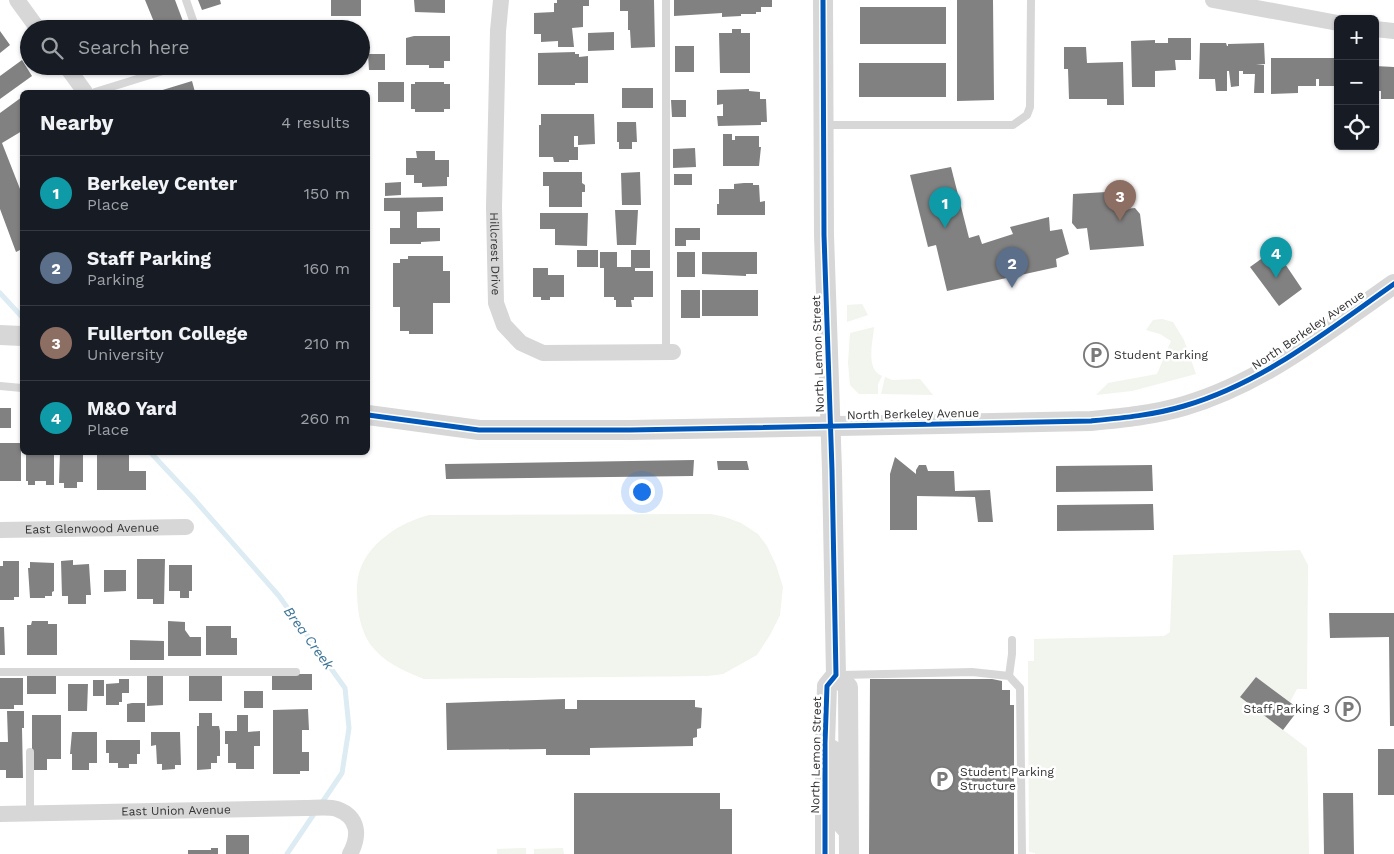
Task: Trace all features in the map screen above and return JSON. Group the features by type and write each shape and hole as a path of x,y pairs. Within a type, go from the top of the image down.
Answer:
{"street":[{"path":"16,0 31,20"},
{"name":"Hillcrest Drive","path":"501,0 498,31 494,207 496,303 504,325 521,343 543,353 670,352"},
{"name":"North Lemon Street","path":"823,0 824,235 831,425 836,675 827,686 824,854"},
{"path":"1213,0 1334,22"},
{"path":"1379,29 1394,31"},
{"path":"73,75 84,90"},
{"name":"North Berkeley Avenue","path":"370,415 479,430 1091,421 1133,417 1184,406 1219,394 1264,373 1293,355 1394,284"},
{"path":"0,335 20,336"},
{"name":"East Glenwood Avenue","path":"0,530 186,527"},
{"name":"North Lemon Street","path":"836,675 848,687 849,847"},
{"name":"East Union Avenue","path":"0,814 337,808 351,818 356,827 356,843 350,854"}],"lane":[{"path":"186,0 193,20"},
{"path":"666,0 670,352"},
{"path":"824,125 1014,125 1027,115 1030,106 1031,0"},
{"path":"101,90 150,75"},
{"path":"0,386 20,388"},
{"path":"1009,676 1012,640"},
{"path":"0,672 296,672"},
{"path":"836,675 972,672 1009,676 1020,688 1022,854"},
{"path":"825,743 832,743 837,746 837,827 849,847"},
{"path":"30,752 30,813"}],"shaded area":[{"path":"862,304 868,315 847,322 847,305"},
{"path":"1162,319 1173,322 1184,340 1196,374 1132,391 1096,395 1108,383 1157,374 1171,341 1160,334 1146,330 1153,320"},
{"path":"874,327 871,354 873,368 882,376 878,384 878,394 859,394 850,385 848,363 850,333"},
{"path":"885,377 892,380 920,379 933,395 881,394"},
{"path":"711,514 741,523 758,534 767,546 776,565 783,587 780,615 757,655 723,674 708,676 424,679 402,669 381,656 365,636 359,612 357,590 358,577 363,562 369,552 386,535 418,518 429,515"},
{"path":"1300,550 1308,565 1307,689 1297,689 1290,702 1256,677 1240,697 1307,748 1309,854 1035,854 1029,852 1028,661 1034,661 1034,639 1164,636 1170,632 1173,555"},
{"path":"526,848 526,854 497,854 497,849"},
{"path":"563,848 564,854 534,854 534,849"}],"building":[{"path":"145,0 175,0 182,20 153,20"},
{"path":"198,0 220,0 221,4 202,10"},
{"path":"331,0 361,0 361,16 331,16"},
{"path":"414,0 445,0 445,13 415,12"},
{"path":"557,0 589,0 589,6 583,6 583,27 572,28 574,47 558,47 558,41 541,42 541,34 534,34 534,13 554,12 554,3 557,3"},
{"path":"620,0 654,0 655,47 631,48 630,30 628,30 628,11 620,11"},
{"path":"674,0 772,0 772,7 761,7 761,12 741,14 741,16 722,17 722,13 674,16"},
{"path":"957,0 993,0 994,100 957,101"},
{"path":"860,7 946,7 946,44 860,44"},
{"path":"732,29 741,29 741,33 750,33 750,73 720,73 719,33 732,33"},
{"path":"0,31 10,45 0,53"},
{"path":"614,32 614,50 588,51 588,33"},
{"path":"414,36 450,36 450,61 444,61 444,68 429,68 429,65 406,65 406,38"},
{"path":"1168,38 1191,38 1191,60 1175,60 1176,70 1155,71 1155,87 1132,87 1131,41 1155,40 1155,43 1168,43"},
{"path":"1200,43 1226,43 1228,46 1228,44 1264,43 1265,64 1256,65 1264,65 1264,93 1254,93 1255,74 1243,74 1243,71 1239,71 1239,86 1231,87 1229,71 1227,71 1227,91 1216,91 1215,79 1199,79"},
{"path":"675,46 694,46 694,72 675,72"},
{"path":"1064,47 1086,47 1087,63 1123,62 1124,105 1107,105 1107,99 1069,99 1068,69 1064,69"},
{"path":"575,52 575,54 579,54 579,57 588,56 588,83 538,85 538,53"},
{"path":"370,54 385,54 385,70 370,70"},
{"path":"1271,58 1334,58 1334,86 1319,86 1319,79 1316,79 1316,86 1298,86 1298,93 1271,94"},
{"path":"20,61 20,75 32,76 0,99 0,76"},
{"path":"859,63 946,63 946,97 859,97"},
{"path":"1379,66 1394,67 1394,99 1381,99 1381,91 1379,91"},
{"path":"192,81 194,90 163,90"},
{"path":"378,82 404,82 404,102 378,102"},
{"path":"415,82 444,82 444,84 450,84 450,109 444,109 444,112 415,112 415,109 411,109 411,84 415,84"},
{"path":"622,88 653,88 653,108 622,108"},
{"path":"749,89 749,91 760,92 760,99 766,99 767,122 761,122 761,125 718,126 717,116 723,116 723,104 717,105 717,90"},
{"path":"20,98 20,132 2,143 20,189 20,250 16,252 0,209 0,113"},
{"path":"671,100 686,100 686,117 672,117"},
{"path":"541,114 594,114 595,144 578,145 578,136 574,136 574,147 578,147 578,160 554,162 553,157 539,157"},
{"path":"617,122 636,122 637,142 632,142 632,149 619,149"},
{"path":"723,134 732,134 732,140 735,140 735,136 759,136 759,147 761,147 759,166 723,166"},
{"path":"695,148 696,167 673,168 673,149"},
{"path":"416,151 435,151 435,160 449,160 447,186 422,187 422,183 414,183 414,175 406,175 406,158 417,158"},
{"path":"951,167 969,238 979,235 982,244 1013,234 1010,227 1049,217 1050,231 1062,229 1069,254 1056,259 1057,267 947,291 936,245 928,247 910,175"},
{"path":"543,172 582,172 582,183 585,185 585,192 582,192 582,207 549,207 549,186 543,186"},
{"path":"640,172 641,205 622,205 621,173"},
{"path":"674,174 692,174 692,185 674,185"},
{"path":"401,182 401,195 385,196 385,183"},
{"path":"734,184 759,185 760,202 765,201 765,215 717,215 719,189 734,189"},
{"path":"1123,191 1124,209 1135,208 1140,214 1144,246 1090,250 1087,228 1077,229 1072,223 1073,194"},
{"path":"443,197 443,211 417,212 417,228 440,228 440,241 421,242 421,244 390,244 390,228 400,228 400,211 384,211 384,198"},
{"path":"615,210 638,210 636,245 617,245"},
{"path":"540,213 588,213 587,246 555,245 555,229 540,229"},
{"path":"675,228 700,228 700,240 686,240 686,246 675,246"},
{"path":"1275,249 1302,289 1279,306 1250,267"},
{"path":"577,250 598,250 598,267 577,267"},
{"path":"631,250 650,250 650,268 635,268 635,271 653,271 653,297 634,297 634,300 631,300 632,307 616,307 614,297 604,297 604,268 600,268 600,252 617,252 617,267 631,267"},
{"path":"677,252 695,252 695,277 677,277"},
{"path":"702,252 757,252 757,274 746,274 746,276 702,274"},
{"path":"408,256 443,256 443,271 450,271 450,303 433,303 433,334 409,334 409,331 400,331 400,307 393,307 393,263 400,263 400,259 408,259"},
{"path":"533,268 548,268 548,275 564,275 564,297 550,297 550,300 541,300 541,297 533,297"},
{"path":"681,290 700,290 700,318 681,318"},
{"path":"702,290 758,290 758,316 702,316"},
{"path":"0,408 11,408 11,428 0,428"},
{"path":"0,443 20,443 21,481 0,481"},
{"path":"26,455 54,455 54,485 46,485 46,481 35,481 35,485 28,485 28,481 26,481"},
{"path":"60,455 83,455 83,482 77,482 77,488 64,488 64,483 59,483"},
{"path":"97,455 129,455 129,471 146,471 146,490 97,490"},
{"path":"895,457 916,474 919,465 926,465 928,471 954,471 955,491 990,490 993,522 978,522 975,497 917,496 917,530 890,530 890,474"},
{"path":"694,460 693,476 446,479 445,464"},
{"path":"717,461 747,461 749,470 718,470"},
{"path":"1152,465 1153,491 1056,492 1056,466"},
{"path":"1153,504 1154,530 1057,531 1057,505"},
{"path":"137,559 165,559 164,604 153,604 153,599 137,599"},
{"path":"73,560 73,565 89,564 91,595 86,595 86,604 68,604 68,596 62,596 61,561"},
{"path":"3,561 19,561 19,597 14,597 14,600 0,600 0,566 3,566"},
{"path":"30,562 54,563 54,591 52,596 30,598 28,568 30,568"},
{"path":"169,565 192,565 192,591 189,591 189,598 180,598 180,591 169,591"},
{"path":"104,570 126,570 126,591 104,592"},
{"path":"1329,613 1394,613 1394,726 1390,726 1389,637 1330,638"},
{"path":"32,621 48,621 48,624 57,624 57,655 27,655 27,625 31,625"},
{"path":"168,621 185,622 185,630 190,637 201,637 201,656 168,656"},
{"path":"206,626 231,626 231,638 237,638 237,655 206,655"},
{"path":"0,627 4,627 5,655 0,655"},
{"path":"130,640 164,641 164,660 130,660"},
{"path":"272,674 312,674 312,690 272,690"},
{"path":"27,675 56,675 56,694 27,694"},
{"path":"147,676 163,676 163,705 147,706"},
{"path":"189,676 222,676 222,701 189,701"},
{"path":"1256,677 1299,709 1283,730 1240,697"},
{"path":"0,678 23,678 23,705 14,705 14,709 0,709"},
{"path":"119,679 129,679 129,693 122,693 122,702 119,702 119,705 106,705 106,684 119,683"},
{"name":"Student Parking Structure","path":"870,679 992,679 1002,681 1002,690 1010,690 1010,705 1014,705 1014,854 869,854"},
{"path":"93,680 104,680 104,696 93,696"},
{"path":"68,684 88,684 87,711 68,711"},
{"path":"244,691 263,691 263,708 244,708"},
{"path":"565,699 565,709 577,709 577,700 695,700 695,707 702,708 701,728 697,729 697,737 693,738 693,746 590,748 590,755 546,755 546,749 447,750 446,703"},
{"path":"145,703 145,722 127,722 127,704"},
{"path":"308,709 309,730 302,730 302,752 309,752 309,771 300,771 300,774 273,774 273,710"},
{"path":"7,711 24,711 24,728 22,728 23,778 6,778 6,770 0,770 0,742 8,742"},
{"path":"199,713 212,713 212,726 219,726 220,756 217,756 217,763 211,763 211,769 197,770 197,726 199,726"},
{"path":"32,715 61,715 61,759 47,759 47,770 32,770"},
{"path":"237,715 248,715 248,732 260,731 260,746 254,746 254,769 236,769 236,763 228,763 228,744 225,744 225,731 237,731"},
{"path":"72,732 97,732 97,763 89,763 89,770 72,770 72,754 70,754"},
{"path":"151,732 180,732 181,765 175,765 175,769 162,770 162,764 157,764 156,745 151,746"},
{"path":"106,740 140,740 140,754 137,754 137,764 129,764 129,768 118,768 118,763 109,763 109,753 106,753"},
{"path":"1378,749 1394,749 1394,795 1378,795"},
{"path":"574,793 720,793 720,809 732,809 732,854 574,854"},
{"path":"1323,793 1353,793 1354,854 1324,854"},
{"path":"226,835 249,835 249,854 226,854"},
{"path":"211,848 218,848 218,854 188,854 188,850 211,850"}],"waterway":[{"name":"Brea Creek","path":"0,293 20,315"},
{"name":"Brea Creek","path":"153,455 279,596 345,688 349,728 342,773 321,804"},
{"name":"Brea Creek","path":"287,854 316,811"}],"cycle path":[{"path":"823,0 824,235 832,470 836,675 827,686 825,854"},
{"path":"370,415 479,430 630,430 1091,421 1126,417 1161,412 1184,406 1241,384 1294,354 1394,284"}],"place":[{"name":"Fullerton College","path":"1120,221"},
{"name":"Berkeley Center","path":"945,228"},
{"name":"M&O Yard","path":"1276,278"},
{"name":"Staff Parking","path":"1012,288"},
{"name":"Student Parking","path":"1096,355"},
{"name":"Staff Parking 3","path":"1348,709"},
{"name":"Student Parking Structure","path":"942,779"}]}
